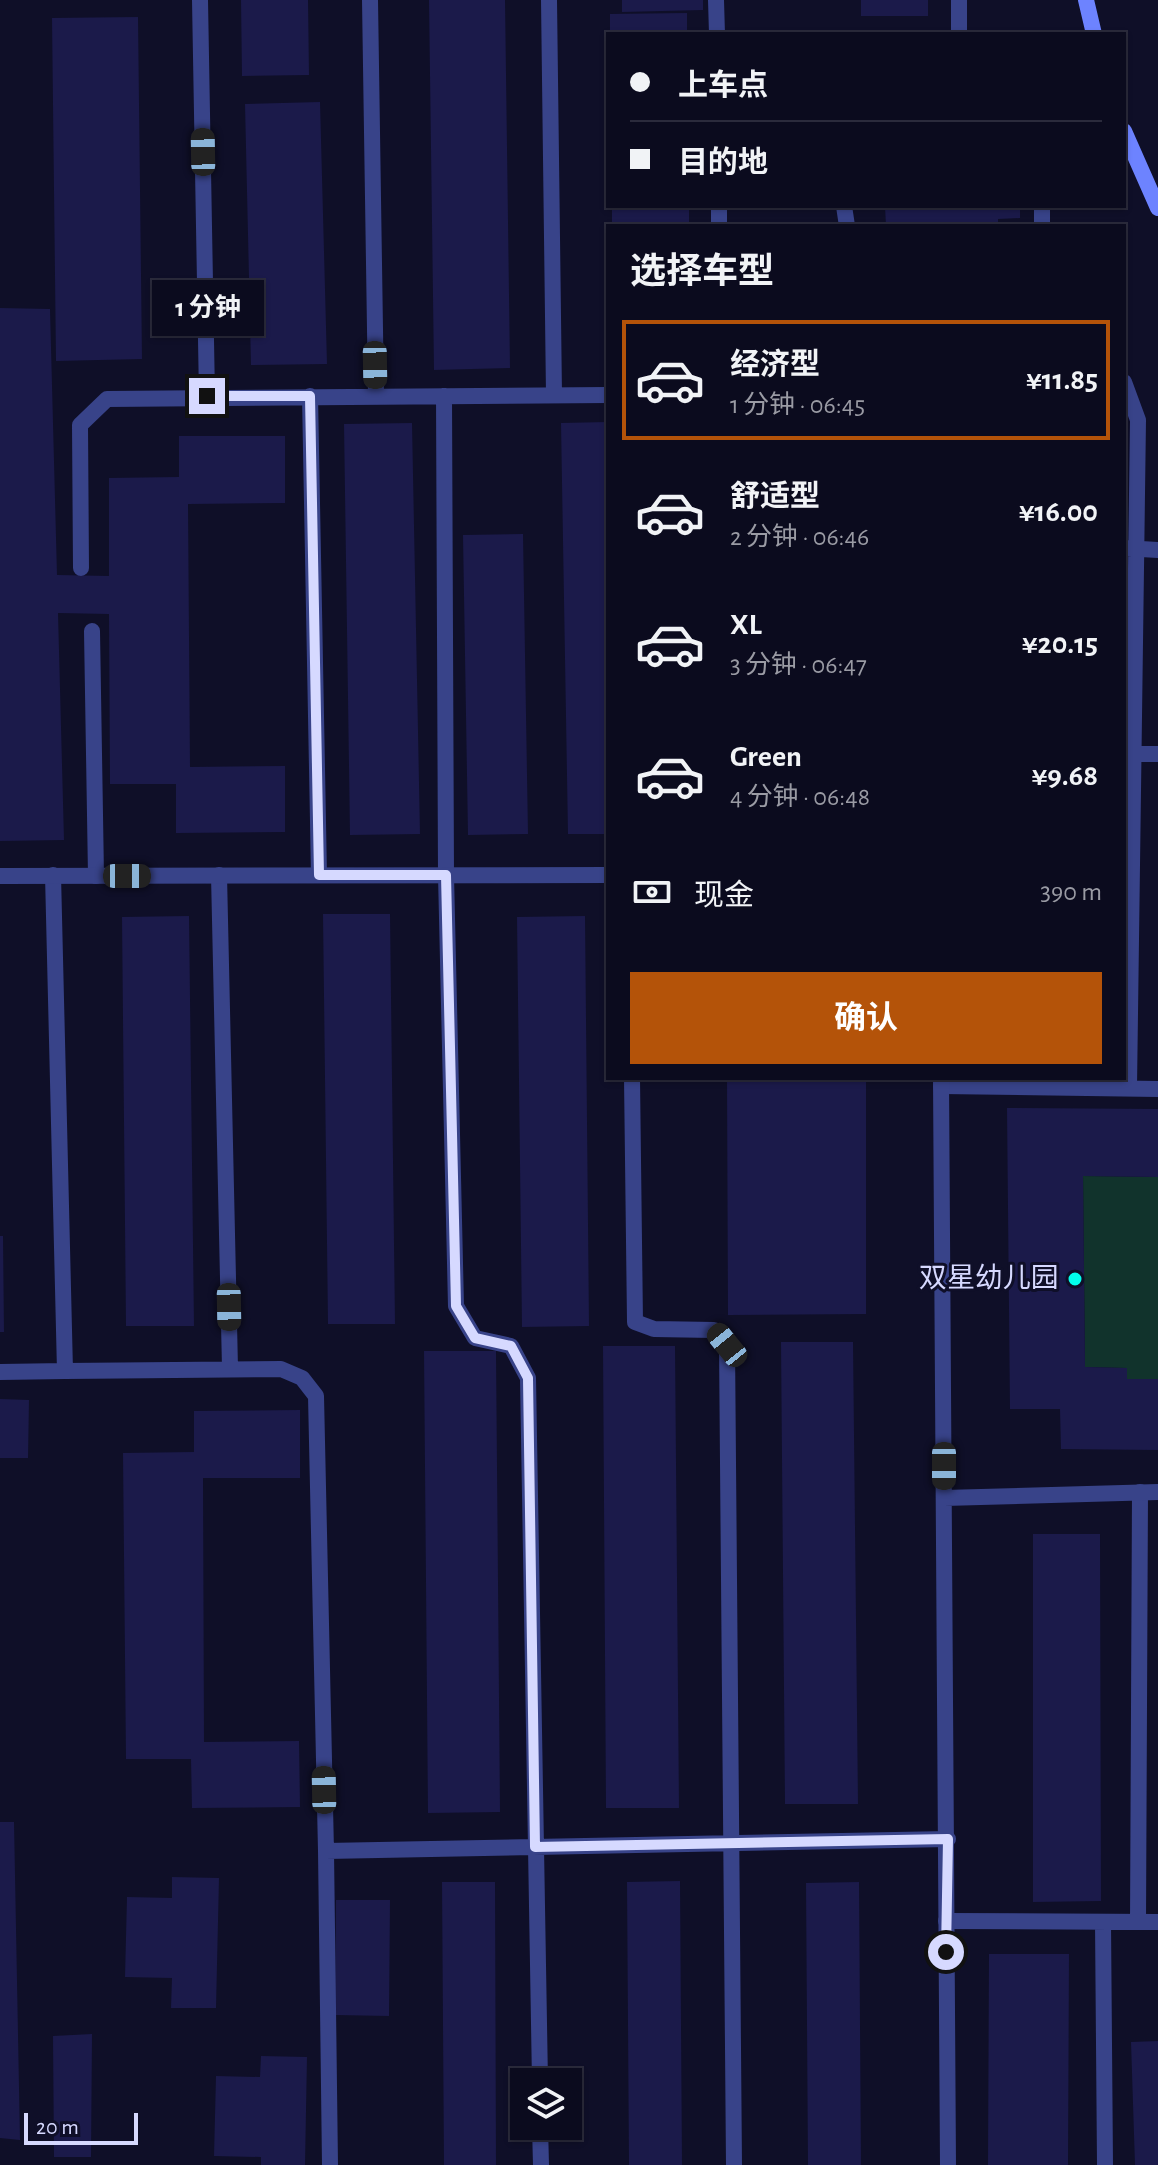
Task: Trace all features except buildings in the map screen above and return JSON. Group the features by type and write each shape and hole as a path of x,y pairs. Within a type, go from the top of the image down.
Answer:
{"street":[{"path":"200,0 207,396"},
{"path":"370,0 376,395"},
{"path":"549,0 554,395"},
{"path":"716,0 717,32"},
{"path":"959,0 959,32"},
{"path":"1086,0 1094,32"},
{"path":"1126,136 1158,208"},
{"path":"1126,387 1138,420 1130,548 1133,754 1129,1088"},
{"path":"81,568 80,425 107,399 606,395"},
{"path":"310,396 319,875"},
{"path":"444,396 446,875 456,1306 475,1338 511,1346 528,1378 540,2068"},
{"path":"1130,548 1158,550"},
{"path":"92,631 96,876"},
{"path":"1133,754 1158,754"},
{"path":"53,875 65,1371"},
{"path":"219,875 230,1368"},
{"path":"0,876 606,875"},
{"path":"632,1080 635,1322 654,1329 714,1330 727,1345 734,2165"},
{"path":"948,2165 941,1082 1158,1089"},
{"path":"0,1372 281,1369 302,1378 316,1396 330,2165"},
{"path":"1138,1922 1140,1492"},
{"path":"944,1498 1158,1492"},
{"path":"326,1851 948,1839"},
{"path":"946,1921 1158,1922"},
{"path":"1103,1922 1105,2165"},
{"path":"540,2140 541,2165"}],"green space":[{"path":"1083,1176 1158,1177 1158,1379 1127,1379 1126,1368 1085,1367"}],"place":[{"name":"双星幼儿园","path":"1075,1279"}],"route":[{"path":"207,396 310,396 319,875 446,875 456,1306 475,1338 511,1346 528,1378 535,1847 948,1839 946,1952"}]}
